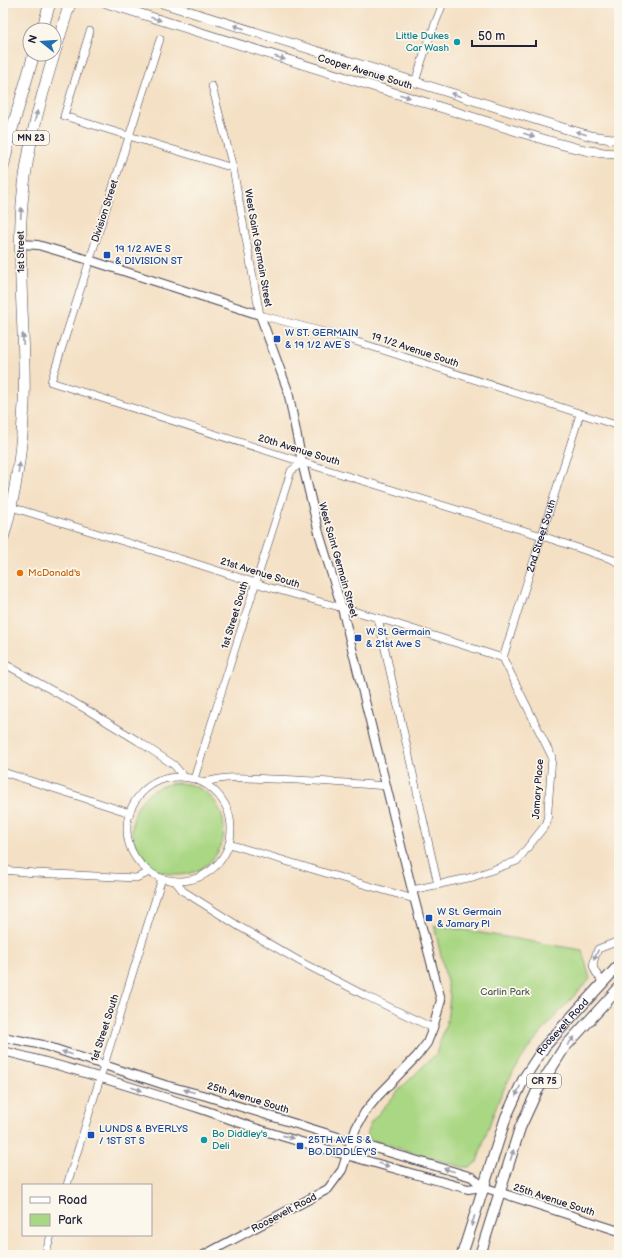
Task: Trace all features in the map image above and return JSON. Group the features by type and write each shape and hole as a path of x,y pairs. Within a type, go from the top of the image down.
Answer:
{"highway":[{"path":"44,22 50,3"},
{"name":"1st Street","path":"11,507 20,454 24,403 21,244 24,182 33,128 70,3"},
{"name":"MN 23","path":"3,168 10,136 32,62"},
{"name":"MN 23","path":"3,538 11,507"}],"main road":[{"name":"Cooper Avenue South","path":"106,3 570,147 619,154"},
{"path":"162,3 584,134 619,140"},
{"name":"Roosevelt Road","path":"483,1187 506,1117 524,1078 546,1046 619,965"},
{"name":"Roosevelt Road","path":"500,1192 520,1128 537,1091 564,1048 619,988"},
{"name":"CR 75","path":"462,1255 483,1187"},
{"name":"CR 75","path":"480,1255 500,1192"}],"street":[{"path":"414,82 443,3"},
{"path":"90,32 64,116 233,168"},
{"name":"Division Street","path":"51,382 160,39"},
{"name":"West Saint Germain Street","path":"212,86 233,168 260,315 288,391 302,462 319,533 342,608 414,899 442,1000 427,1043 417,1056 378,1096 365,1112 356,1128 347,1154"},
{"name":"19 1/2 Avenue South","path":"21,244 38,245 260,315 339,336 619,426"},
{"name":"20th Avenue South","path":"51,382 302,462 542,536 614,560 619,564"},
{"name":"2nd Street South","path":"503,658 580,414"},
{"name":"1st Street South","path":"194,778 291,471 302,462"},
{"name":"21st Avenue South","path":"11,507 255,583 378,618 503,658"},
{"path":"378,618 438,884"},
{"name":"Jamary Place","path":"412,890 473,877 518,861 547,823 552,757 503,658"},
{"path":"3,662 138,741 174,765 184,777"},
{"path":"3,772 130,813"},
{"path":"167,778 194,778 204,783 218,794 228,809 231,826 229,844 221,860 208,872 192,879 175,881 162,878 150,872 138,861 130,846 128,830 130,813 138,798 150,785 167,778"},
{"path":"204,783 217,778 260,778 316,780 386,786"},
{"path":"229,844 414,899"},
{"path":"3,870 34,874 136,878 150,872"},
{"name":"1st Street South","path":"67,1184 162,878"},
{"path":"175,881 183,891 240,927 301,962 366,996 433,1028"},
{"path":"603,982 595,973 592,962 598,949 616,942 619,937"},
{"name":"25th Avenue South","path":"3,1037 43,1045 165,1085 472,1176 483,1187"},
{"name":"25th Avenue South","path":"3,1051 40,1060 347,1154 468,1188 483,1187 619,1231"},
{"name":"Roosevelt Road","path":"204,1255 328,1189 342,1170 347,1154"},
{"path":"45,1255 51,1236"}],"green space":[{"path":"178,783 196,787 210,797 220,811 224,829 220,847 210,861 196,871 178,875 160,871 146,861 136,847 132,829 136,811 146,797 160,787"},
{"name":"Carlin Park","path":"434,925 582,950 590,979 548,1025 520,1061 506,1084 488,1128 477,1162 470,1167 462,1167 371,1140 367,1131 371,1122 401,1088 436,1054 447,1021 450,996"}],"place":[{"name":"Little Dukes Car Wash","path":"457,42"},
{"name":"19 1/2 AVE S & DIVISION ST","path":"107,255"},
{"name":"W ST. GERMAIN & 19 1/2 AVE S","path":"277,339"},
{"name":"McDonald's","path":"20,573"},
{"name":"W St. Germain & 21st Ave S","path":"358,638"},
{"name":"W St. Germain & Jamary Pl","path":"429,918"},
{"name":"LUNDS & BYERLYS / 1ST ST S","path":"91,1135"},
{"name":"Bo Diddley's Deli","path":"204,1140"},
{"name":"25TH AVE S & BO DIDDLEY'S","path":"300,1146"}]}
